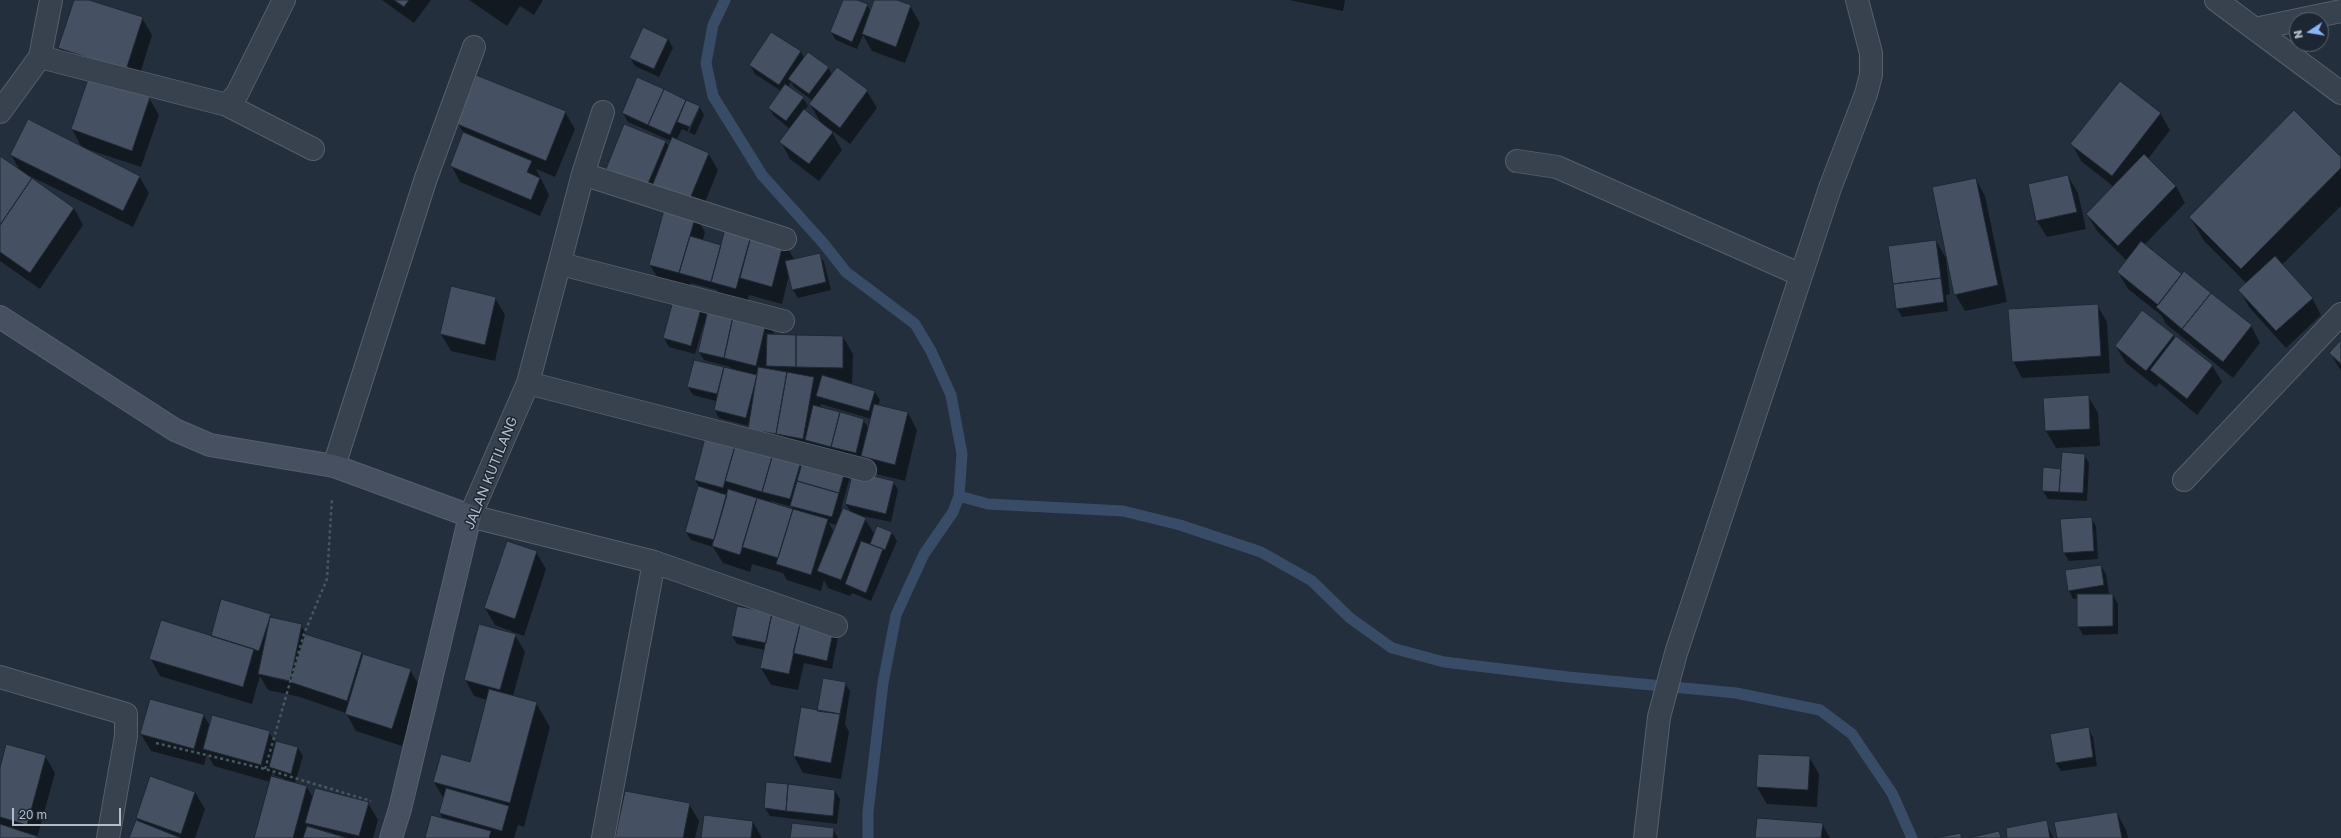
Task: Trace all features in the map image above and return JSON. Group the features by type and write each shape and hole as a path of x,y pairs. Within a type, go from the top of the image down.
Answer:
{"main road":[{"path":"0,317 175,430 210,445 334,466 470,516"},
{"name":"JALAN KUTILANG","path":"391,838 400,809 470,516"}],"street":[{"path":"0,112 40,57 51,0"},
{"path":"227,105 237,94 284,0"},
{"path":"1645,838 1659,717 1676,653 1830,188 1866,94 1871,75 1871,53 1857,0"},
{"path":"2216,0 2341,93"},
{"path":"2255,28 2341,11"},
{"path":"334,466 424,186 474,46"},
{"path":"40,57 227,105 313,149"},
{"name":"JALAN KUTILANG","path":"470,516 528,383 584,174 603,112"},
{"path":"1517,161 1557,167 1801,275"},
{"path":"584,174 785,239"},
{"path":"561,264 783,321"},
{"path":"2184,480 2341,314"},
{"path":"528,383 865,470"},
{"path":"470,516 654,562 836,626"},
{"path":"602,838 654,562"},
{"path":"0,677 126,714 126,736 108,838"}],"path":[{"path":"265,769 304,634 327,579 334,466"},
{"path":"126,736 265,769 400,809"}],"building":[{"path":"74,0 89,0 143,17 126,70 58,48"},
{"path":"394,0 409,0 404,7"},
{"path":"843,0 857,0 868,4 852,42 830,32"},
{"path":"874,0 897,0 911,5 896,47 862,34"},
{"path":"643,27 668,39 654,69 629,58"},
{"path":"771,32 801,51 779,85 749,65"},
{"path":"808,52 829,67 809,94 788,79"},
{"path":"837,67 868,90 840,128 809,104"},
{"path":"476,75 566,111 546,161 457,124"},
{"path":"89,76 150,97 132,151 71,129"},
{"path":"637,77 664,89 648,125 622,113"},
{"path":"2120,81 2161,113 2112,176 2070,144"},
{"path":"785,84 804,97 786,121 768,108"},
{"path":"664,89 686,100 670,135 648,125"},
{"path":"686,100 700,106 690,127 677,122"},
{"path":"804,109 833,132 809,164 779,142"},
{"path":"2294,110 2341,157 2341,168 2241,269 2189,217"},
{"path":"28,119 140,176 123,211 10,155"},
{"path":"624,124 666,141 647,186 606,169"},
{"path":"463,132 532,161 527,172 540,178 531,200 450,166"},
{"path":"672,137 709,153 689,201 652,186"},
{"path":"2144,154 2176,186 2118,246 2086,214"},
{"path":"0,156 32,178 0,225"},
{"path":"2068,175 2077,212 2036,221 2028,184"},
{"path":"32,178 74,208 30,273 0,252 0,225"},
{"path":"1976,178 1998,285 1954,295 1932,187"},
{"path":"665,206 696,215 679,273 649,265"},
{"path":"726,225 752,232 736,289 711,282"},
{"path":"752,232 784,241 772,287 740,278"},
{"path":"690,236 721,245 711,282 679,273"},
{"path":"1936,240 1941,278 1893,284 1888,246"},
{"path":"2141,241 2182,274 2158,305 2117,272"},
{"path":"820,253 826,282 792,290 785,261"},
{"path":"2275,256 2313,298 2276,331 2238,290"},
{"path":"2184,271 2211,293 2182,329 2156,307"},
{"path":"1941,278 1944,302 1896,309 1893,284"},
{"path":"451,286 496,297 485,345 440,334"},
{"path":"2211,293 2252,325 2223,362 2182,329"},
{"path":"674,297 702,305 691,346 663,338"},
{"path":"2098,304 2101,356 2012,362 2008,309"},
{"path":"709,306 734,312 724,358 698,352"},
{"path":"2142,310 2174,335 2146,371 2115,346"},
{"path":"734,312 767,319 756,366 724,358"},
{"path":"767,334 796,335 796,367 766,366"},
{"path":"796,335 843,336 843,368 796,367"},
{"path":"2176,336 2213,365 2187,399 2150,370"},
{"path":"2341,340 2341,364 2329,353"},
{"path":"694,360 724,367 717,394 687,387"},
{"path":"724,367 757,375 746,418 714,410"},
{"path":"758,367 787,372 776,434 748,429"},
{"path":"787,372 814,377 803,439 776,434"},
{"path":"822,375 875,391 869,411 816,396"},
{"path":"2089,395 2090,429 2045,431 2043,398"},
{"path":"874,404 908,412 895,465 861,456"},
{"path":"813,405 840,412 831,447 805,440"},
{"path":"840,412 864,419 856,453 831,447"},
{"path":"707,430 737,439 723,488 694,480"},
{"path":"737,439 774,450 762,492 725,481"},
{"path":"774,450 802,458 790,499 762,492"},
{"path":"2062,452 2085,454 2083,493 2059,492"},
{"path":"804,456 846,468 839,493 797,481"},
{"path":"2043,467 2061,469 2059,492 2042,491"},
{"path":"853,471 894,481 886,514 845,504"},
{"path":"797,481 839,493 832,517 790,506"},
{"path":"698,486 727,495 714,540 685,532"},
{"path":"728,489 757,498 740,555 712,546"},
{"path":"757,498 793,509 778,558 742,547"},
{"path":"843,508 866,518 841,580 817,571"},
{"path":"793,509 828,519 811,575 776,564"},
{"path":"2092,517 2094,551 2063,553 2060,519"},
{"path":"877,526 892,532 885,550 870,544"},
{"path":"507,541 537,551 515,619 484,608"},
{"path":"861,541 883,549 866,593 845,584"},
{"path":"2101,565 2104,585 2068,591 2065,570"},
{"path":"2077,594 2113,594 2113,626 2077,627"},
{"path":"221,599 271,614 259,651 211,636"},
{"path":"737,606 772,613 766,643 731,636"},
{"path":"772,613 801,620 789,674 760,668"},
{"path":"270,617 302,624 290,681 258,674"},
{"path":"161,620 254,649 243,687 149,659"},
{"path":"801,620 834,628 827,661 793,653"},
{"path":"479,624 516,634 500,690 464,680"},
{"path":"305,634 362,652 347,701 290,682"},
{"path":"363,654 411,669 392,729 345,714"},
{"path":"823,678 846,682 840,714 817,711"},
{"path":"489,689 537,702 510,803 433,782 441,754 470,762"},
{"path":"150,699 204,714 194,749 140,734"},
{"path":"801,707 840,714 831,763 793,756"},
{"path":"212,715 270,731 261,765 203,749"},
{"path":"2089,727 2093,757 2055,763 2050,734"},
{"path":"276,741 298,747 291,774 269,767"},
{"path":"6,744 46,755 27,825 0,817 0,768"},
{"path":"1758,754 1810,756 1808,790 1756,787"},
{"path":"150,776 195,792 181,834 136,818"},
{"path":"271,776 307,786 293,838 254,838"},
{"path":"766,782 788,784 786,811 764,808"},
{"path":"788,784 835,790 833,816 786,811"},
{"path":"315,788 369,802 359,836 305,823"},
{"path":"446,788 509,806 502,831 439,813"},
{"path":"625,791 690,803 683,838 615,838"},
{"path":"2117,812 2122,838 2057,838 2054,822"},
{"path":"431,815 491,831 489,838 425,838"},
{"path":"704,815 753,821 751,838 701,838"},
{"path":"1757,818 1823,823 1821,838 1755,838"},
{"path":"136,820 181,838 129,838"},
{"path":"2047,820 2050,838 2007,838 2006,828"},
{"path":"792,823 834,828 833,838 790,838"},
{"path":"0,824 39,837 39,838 0,838"},
{"path":"307,826 347,838 303,838"},
{"path":"1999,831 2001,838 1968,838"},
{"path":"1961,833 1961,838 1934,838"}],"waterway":[{"path":"725,0 713,25 706,63 713,96 762,175 824,244 846,272 915,324 931,351 951,395 962,454 959,496 953,512 924,554 896,615 883,683 868,812 868,838"},
{"path":"959,496 988,504 1123,511 1180,525 1261,552 1312,581 1350,618 1392,648 1444,662 1568,677 1736,693 1820,710 1852,734 1892,793 1912,838"}]}
